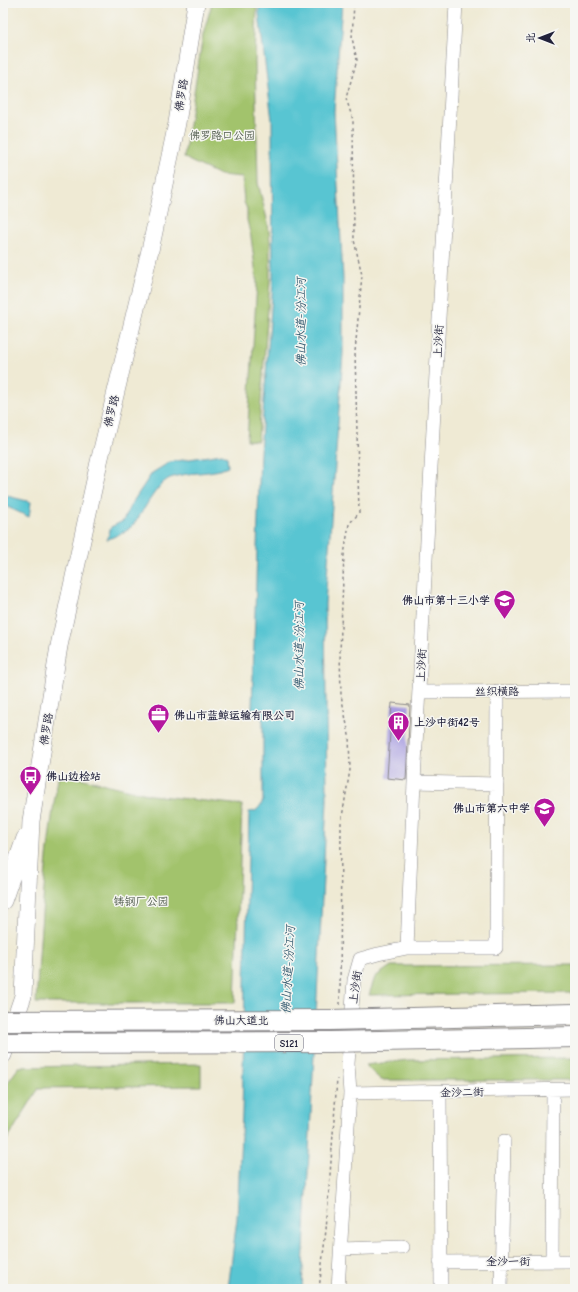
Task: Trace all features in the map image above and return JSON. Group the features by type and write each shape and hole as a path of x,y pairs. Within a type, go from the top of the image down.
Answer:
{"highway":[{"name":"佛山大道北","path":"3,1021 330,1020 575,1014"},
{"name":"佛山大道北","path":"3,1043 330,1042 575,1037"}],"main road":[{"name":"佛罗路","path":"3,1055 23,996 31,821 59,646 99,462 151,246 177,123 196,3"},
{"name":"佛罗路","path":"3,901 31,821"}],"street":[{"name":"上沙街","path":"338,1289 350,1093 348,1064 354,980 360,959 407,948 414,782 456,3"},
{"path":"407,948 496,948 497,691"},
{"name":"丝织横路","path":"419,692 575,691"},
{"path":"414,782 497,784"},
{"name":"金沙二街","path":"350,1093 575,1089"},
{"path":"552,1261 553,1090"},
{"path":"440,1092 441,1289"},
{"path":"502,1289 501,1261 504,1141"},
{"path":"340,1248 402,1247"},
{"name":"金沙一街","path":"440,1262 575,1261"}],"path":[{"path":"340,1008 341,822 350,770 348,736 341,695 341,629 344,555 349,524 359,513 355,352 362,275 354,240 353,120 346,98 357,60 352,38 354,3"},
{"path":"319,1289 327,1222 337,1079"}],"green space":[{"name":"佛罗路口公园","path":"212,3 257,3 255,61 258,183 268,223 270,240 270,282 258,441 247,440 257,283 251,237 247,220 247,209 244,202 242,177 220,175 184,157 203,35"},
{"name":"铸钢厂公园","path":"59,773 151,795 242,805 235,1003 36,1003 47,859"},
{"path":"575,965 575,993 369,995 375,977 391,966"},
{"path":"575,1058 575,1080 381,1080 365,1065 408,1060"},
{"path":"201,1064 201,1086 39,1088 3,1146 3,1089 19,1067"}],"water":[{"name":"佛山水道-汾江河","path":"259,3 342,3 334,111 343,279 343,354 325,604 327,800 302,1289 228,1289 237,1219 242,1114 249,812 258,809 263,801 263,721 259,713 252,709 260,453 273,282 272,120 259,14"},
{"path":"222,454 227,457 228,467 214,471 185,474 170,478 154,493 132,526 107,540 111,527 123,521 134,500 152,473 170,462"},
{"path":"3,494 31,502 29,517 3,505"}],"building":[{"name":"上沙中街42号","path":"392,703 410,705 406,780 387,778"}],"place":[{"name":"佛山市第十三小学","path":"505,620"},
{"name":"佛山市蓝鲸运输有限公司","path":"159,734"},
{"name":"上沙中街42号","path":"399,742"},
{"name":"佛山边检站","path":"30,796"},
{"name":"佛山市第六中学","path":"545,828"}]}
